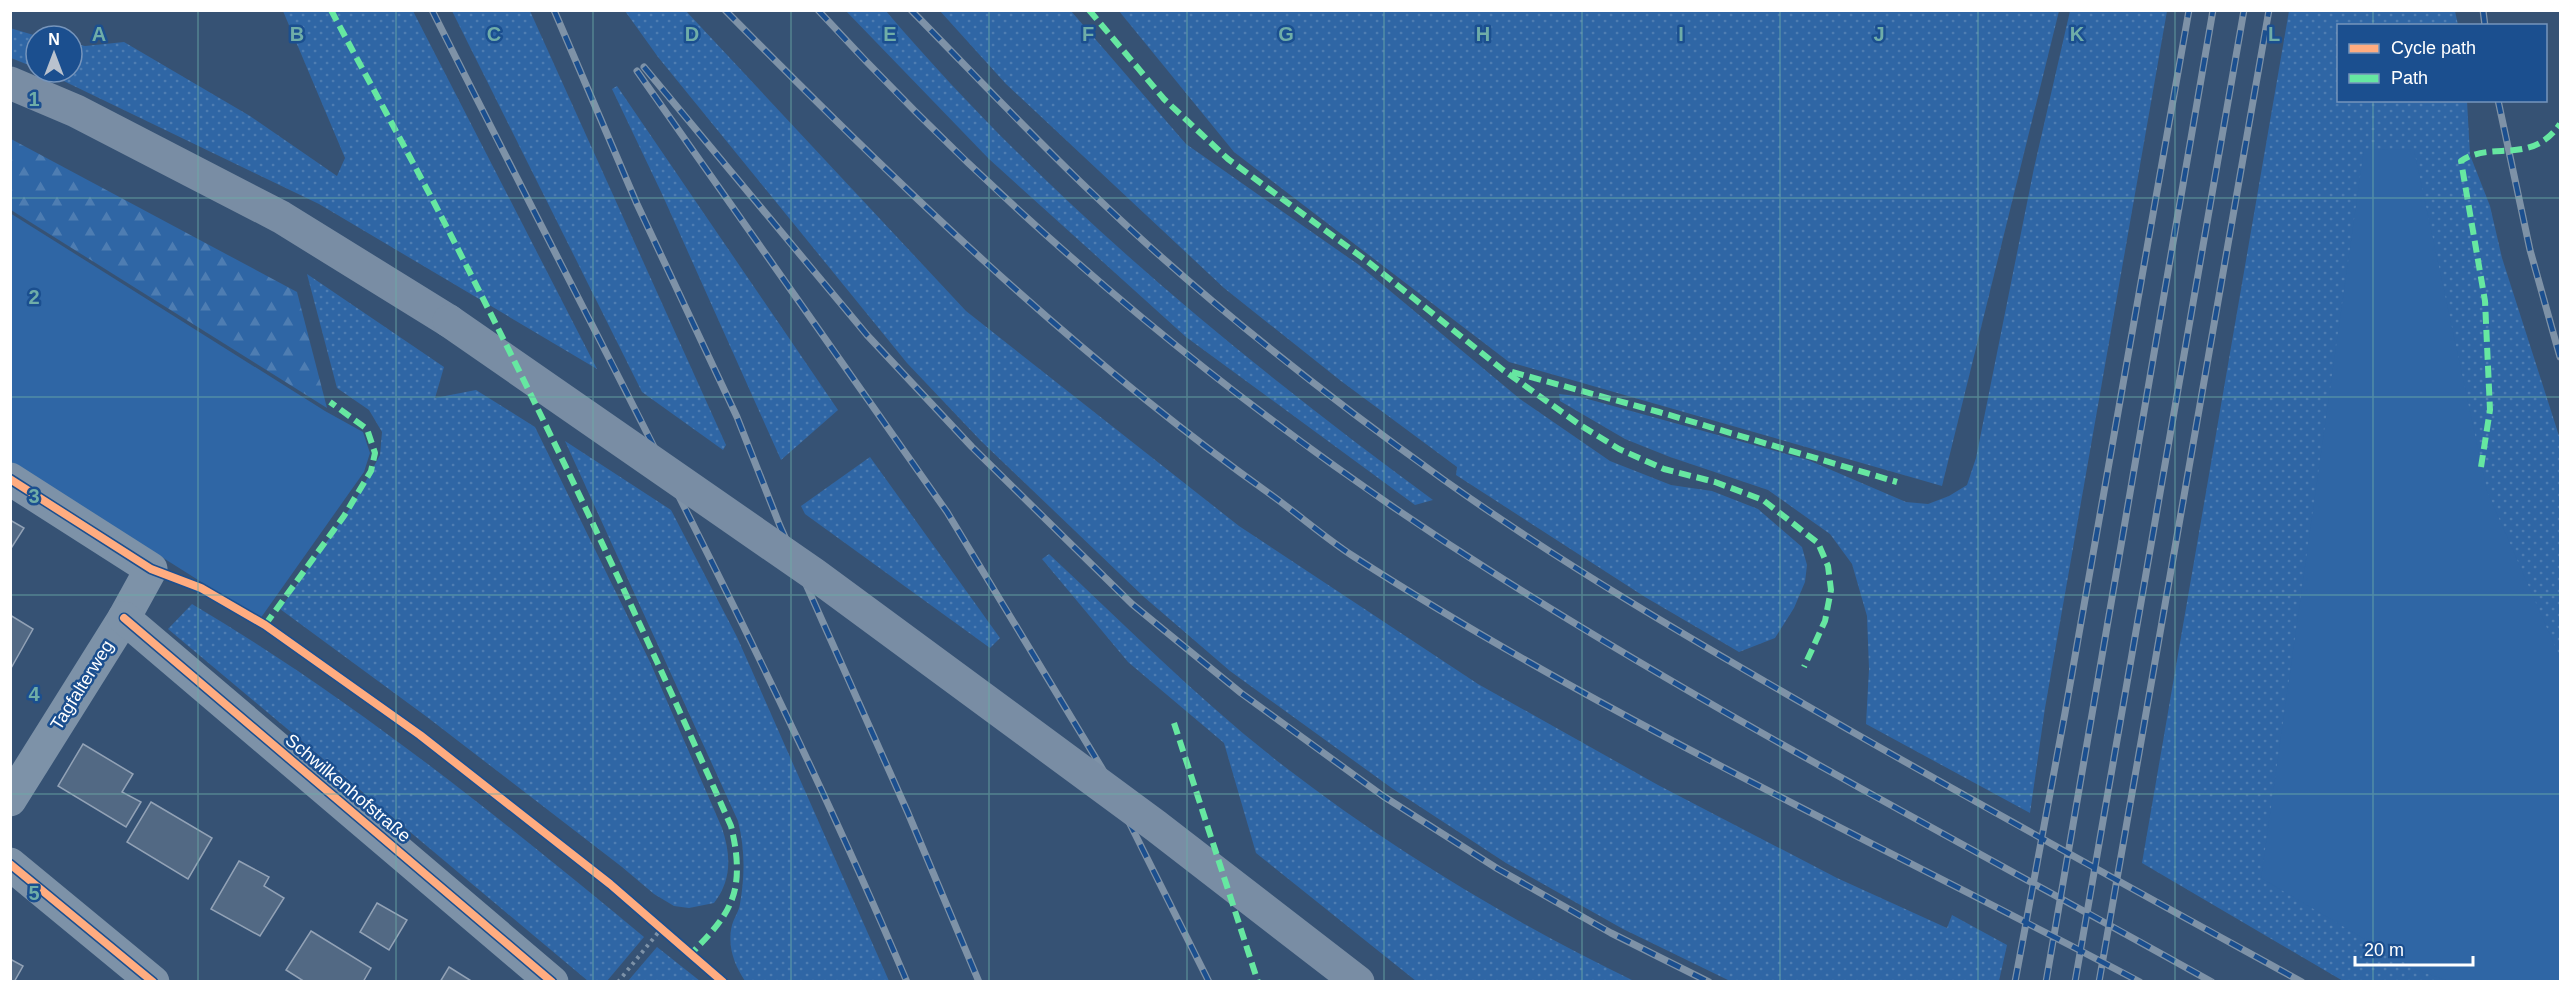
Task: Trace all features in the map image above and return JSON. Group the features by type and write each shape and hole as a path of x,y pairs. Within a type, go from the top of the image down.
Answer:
{"main road":[{"path":"10,83 75,111 281,217 449,321 823,581 1156,826 1358,981"}],"street":[{"name":"Tagfalterweg","path":"10,479 151,569 124,618 10,800"},
{"name":"Schwilkenhofstraße","path":"124,618 552,981"},
{"path":"10,864 153,981"}],"path":[{"path":"618,981 661,929"}],"green space":[{"path":"283,11 413,11 597,369 319,204 70,84 84,84 84,46 124,42 250,116 337,176 345,158"},
{"path":"452,11 530,11 726,445 723,450 642,392"},
{"path":"625,11 686,11 966,311 1239,526 1478,684 1658,785 1837,878 1947,928 1952,915 2007,945 1999,981 1730,981 1623,929 1506,863 1393,789 1230,671 1144,597 981,441 907,363 658,57"},
{"path":"846,11 886,11 947,80 1011,146 1145,271 1287,389 1433,500 1415,505 1186,337 989,159"},
{"path":"940,11 1071,11 1186,144 1359,265 1520,399 1610,461 1671,485 1712,491 1758,509 1802,547 1807,565 1805,582 1794,608 1775,638 1739,652 1645,597 1456,475 1457,467 1341,381 1224,288 1006,84"},
{"path":"1119,11 2059,11 1942,486 1509,362 1234,152"},
{"path":"2070,11 2167,11 2045,708 2030,813 1866,724 1869,669 1867,616 1852,564 1830,534 1768,490 1670,457 1625,439 1560,401 1559,394 1577,396 1808,460 1906,502 1928,504 1949,496 1967,485 1976,458 2034,168"},
{"path":"2289,11 2455,11 2458,24 2337,24 2337,102 2467,102 2470,155 2490,206 2502,258 2560,439 2560,981 2343,981 2142,863"},
{"path":"10,28 24,32 24,63 11,58"},
{"path":"617,86 838,410 781,460 662,194 612,89"},
{"path":"11,139 297,292 327,408 11,210"},
{"path":"2364,149 2414,150 2487,491 2560,658 2560,981 2448,981 2417,970 2261,878"},
{"path":"10,213 325,411 363,432 370,453 364,472 260,619 11,462"},
{"path":"307,274 444,367 435,398 476,390 535,427 650,662 722,828 727,848 728,867 724,885 714,903 689,908 674,906 654,894 427,717 280,609 355,501 380,455 382,432 369,410 337,388"},
{"path":"565,441 671,510 737,637 889,981 745,981 741,975 732,954 730,940 743,883 744,862 738,821"},
{"path":"870,457 1000,638 990,648 805,514 801,506"},
{"path":"1049,554 1224,717 1326,798 1454,883 1543,934 1634,981 1416,981 1256,853 1224,743 1128,662 1042,559"},
{"path":"192,604 310,679 368,720 480,804 644,937 607,981 588,981 168,629"},
{"path":"657,947 700,981 628,981"}],"building":[{"path":"10,520 24,528 10,550"},
{"path":"10,615 33,629 10,670"},
{"path":"83,744 133,774 122,792 141,802 126,827 58,786"},
{"path":"151,802 212,838 188,879 127,842"},
{"path":"239,861 269,877 264,886 284,898 260,936 211,909"},
{"path":"377,903 407,920 389,950 360,932"},
{"path":"311,931 371,968 363,982 305,982 286,970"},
{"path":"10,959 23,966 14,982 10,982"},
{"path":"449,967 473,982 440,982"}],"railway":[{"path":"432,10 737,613 853,858 907,982"},
{"path":"554,10 637,204 737,417 780,526 908,813 979,982"},
{"path":"725,10 920,202 1056,325 1197,440 1342,549 1448,615 1643,725 2140,982"},
{"path":"818,10 974,169 1057,244 1142,317 1319,455 1503,579 1677,684 1854,785 2212,982"},
{"path":"911,10 1069,171 1176,270 1307,378 1444,480 1583,573 1726,659 1942,783 2302,982"},
{"path":"2015,982 2065,713 2189,10"},
{"path":"2046,982 2213,10"},
{"path":"2075,982 2244,10"},
{"path":"2099,982 2269,10"},
{"path":"2483,10 2485,24"},
{"path":"644,67 867,335 972,447 1132,604 1241,693 1383,796 1498,869 1611,933 1709,982"},
{"path":"637,71 947,512 1103,770 1209,982"},
{"path":"2498,102 2530,250 2560,357"}],"marked path":[{"path":"331,10 501,334 635,614 731,826 737,865 733,895 722,918 690,955"},
{"path":"1089,10 1164,99 1228,159 1367,261 1503,370 1580,425 1619,449 1664,469 1715,482 1763,500 1818,543 1828,566 1831,590 1825,621 1804,667"},
{"path":"2481,467 2490,410 2485,301 2461,161 2485,152 2524,149 2537,145 2549,137 2560,124"},
{"path":"1512,372 1659,412 1897,482"},
{"path":"265,625 344,516 371,471 375,453 367,429 330,402"},
{"path":"1174,723 1258,982"}],"cycle path":[{"path":"10,479 151,569 201,588 265,625 420,735 610,884 723,982"},
{"path":"124,618 552,982"},
{"path":"10,864 153,982"}]}
